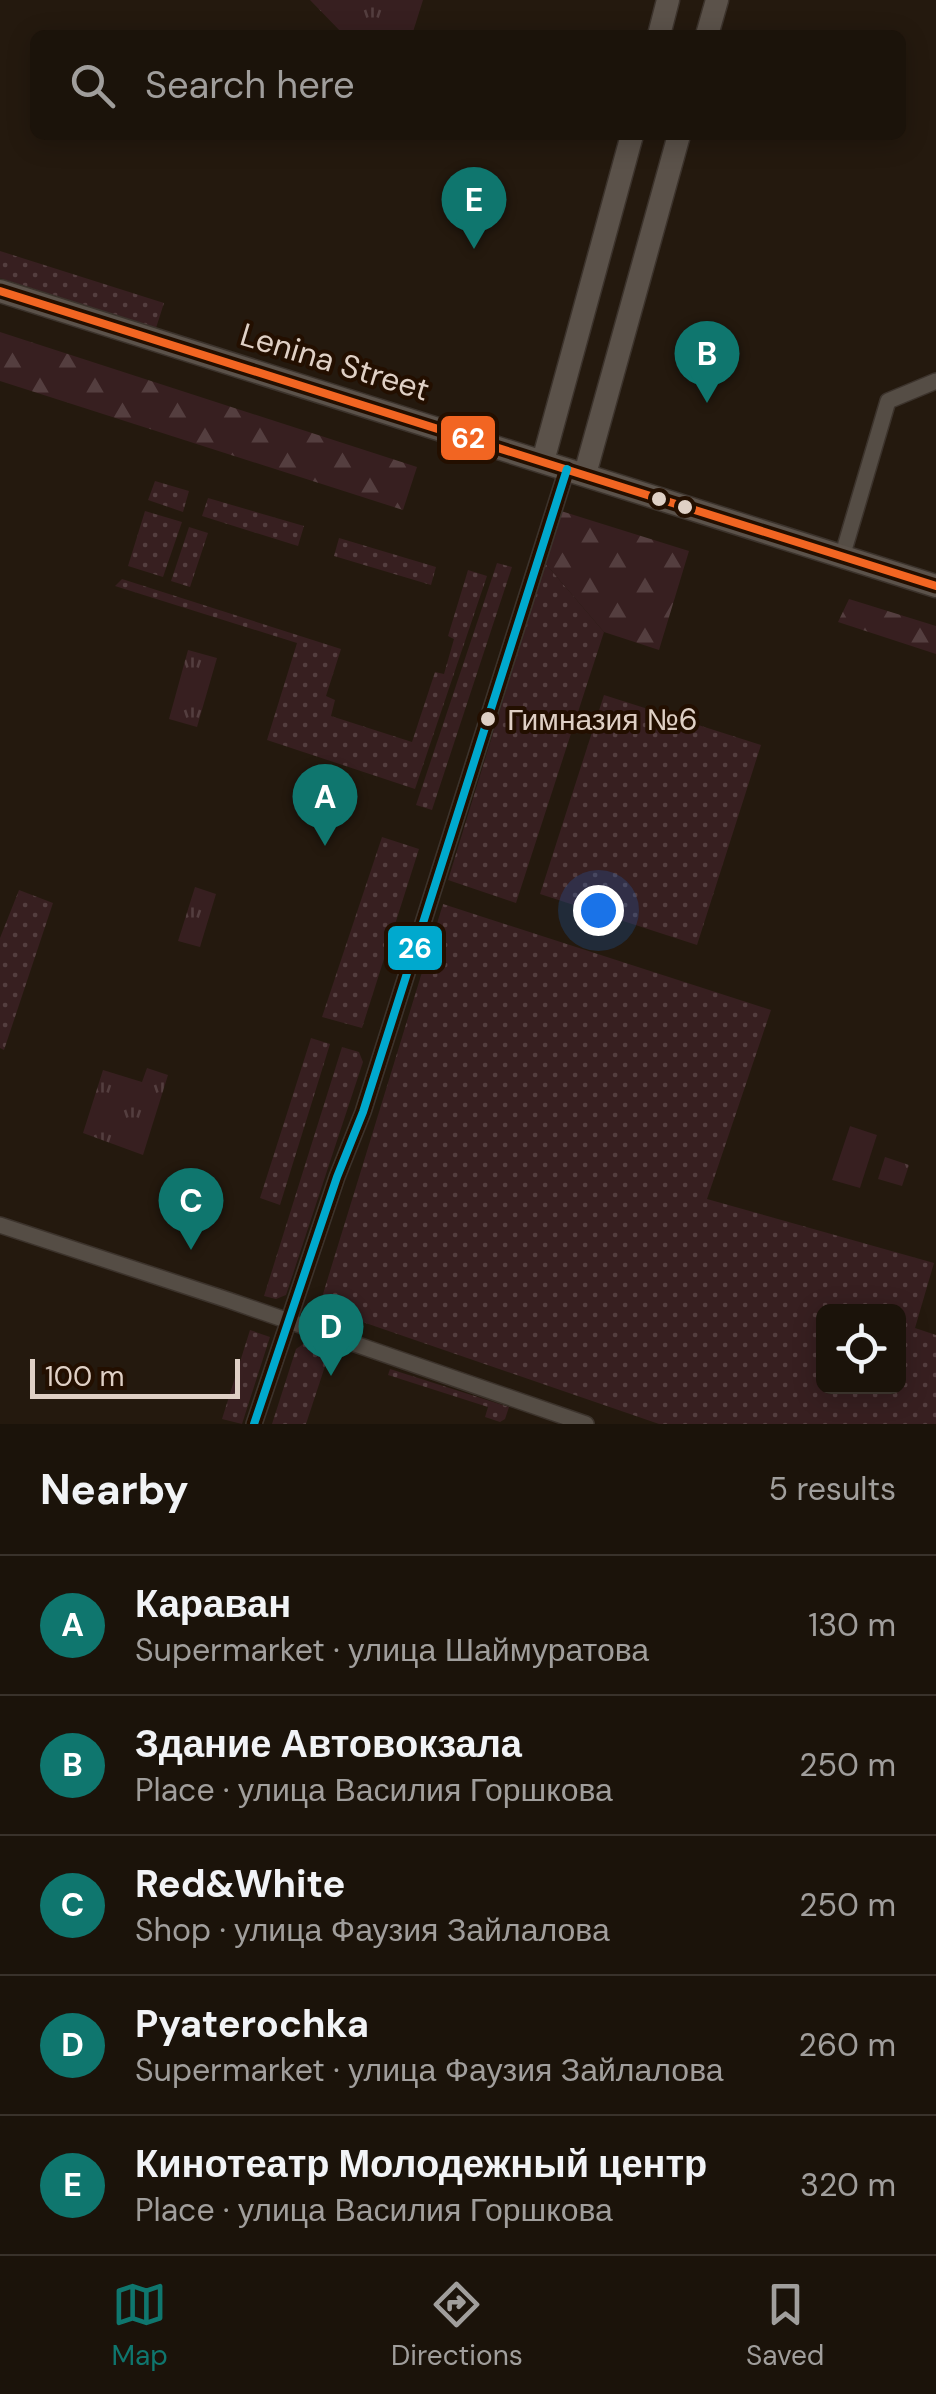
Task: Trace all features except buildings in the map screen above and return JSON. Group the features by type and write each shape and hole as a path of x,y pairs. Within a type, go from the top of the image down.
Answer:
{"main road":[{"path":"660,30 668,0"},
{"path":"708,30 716,0"},
{"path":"543,461 631,140"},
{"path":"576,472 628,319 678,140"},
{"name":"Lenina Street","path":"0,291 936,586"},
{"path":"586,308 628,319"}],"street":[{"path":"842,557 888,401 936,381"},
{"path":"254,1424 336,1178 363,1112 432,887 576,472"},
{"path":"0,1225 586,1424"}],"green space":[{"path":"310,0 423,0 414,30 339,30"},
{"path":"0,251 164,303 156,328 0,278"},
{"path":"0,332 417,467 403,510 0,381"},
{"path":"155,481 189,491 183,512 148,500"},
{"path":"208,498 304,526 298,546 202,516"},
{"path":"145,511 182,522 163,577 128,566"},
{"path":"561,511 689,551 659,650 604,632 545,563"},
{"path":"189,527 208,533 190,587 171,581"},
{"path":"339,538 436,567 431,585 334,556"},
{"path":"497,563 512,567 432,810 416,805"},
{"path":"545,563 604,632 516,903 448,880"},
{"path":"468,570 487,576 415,789 267,740 297,643 115,586 122,579 341,649 326,696 335,700 331,716 412,742 435,672 444,674 454,639 448,636"},
{"path":"849,599 936,626 936,654 838,622"},
{"path":"188,650 217,658 197,727 169,719"},
{"path":"604,695 761,745 697,945 540,894"},
{"path":"382,837 419,849 362,1028 322,1017"},
{"path":"195,887 216,894 200,947 178,941"},
{"path":"19,890 53,903 4,1050 0,1048 0,938"},
{"path":"443,904 771,1010 707,1199 934,1263 915,1328 936,1335 936,1424 659,1424 319,1307"},
{"path":"311,1038 330,1044 280,1205 260,1198"},
{"path":"342,1047 359,1052 363,1062 286,1295 276,1299 264,1296"},
{"path":"147,1068 168,1075 143,1155 83,1133 103,1070 142,1082"},
{"path":"850,1126 877,1135 860,1188 832,1180"},
{"path":"885,1157 909,1165 902,1186 878,1179"},
{"path":"250,1330 270,1337 242,1424 222,1419"},
{"path":"309,1340 331,1348 306,1424 272,1424 296,1349"},
{"path":"390,1369 509,1407 505,1419 500,1422 485,1417 488,1407 388,1375"}],"transit line":[{"name":"62","path":"0,291 936,586"},
{"name":"26","path":"254,1424 337,1177 363,1112 567,469"}],"place":[{"name":"Кинотеатр Молодежный центр","path":"474,249"},
{"name":"Здание Автовокзала","path":"707,403"},
{"name":"Гимназия №6","path":"488,719"},
{"name":"Караван","path":"325,846"},
{"name":"Red&White","path":"191,1250"},
{"name":"Pyaterochka","path":"331,1376"}]}
